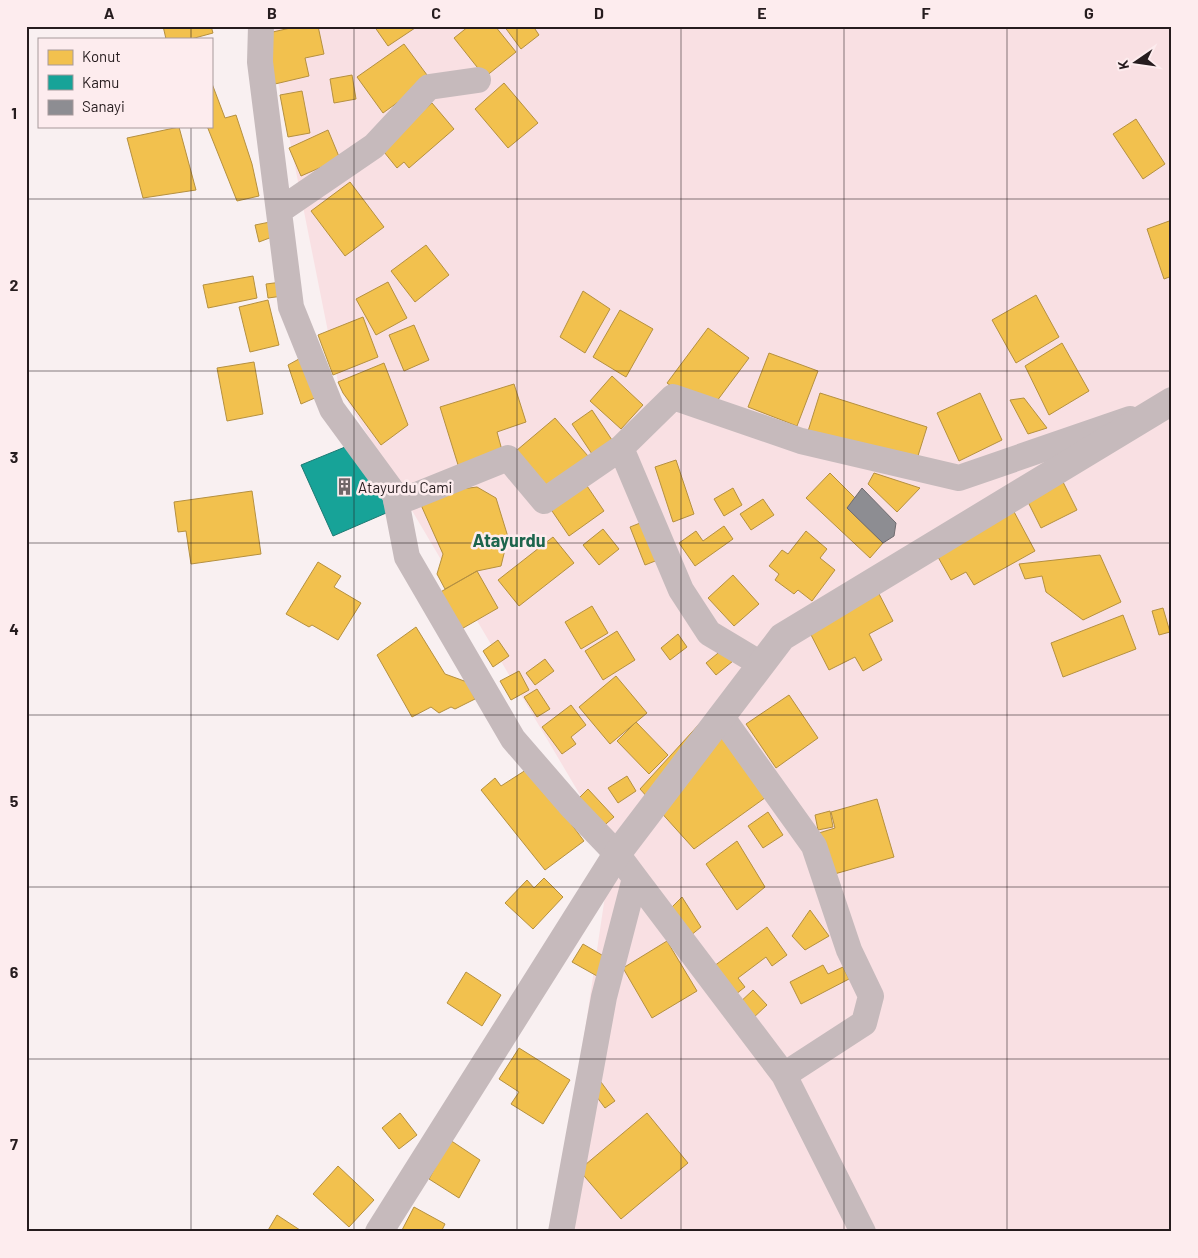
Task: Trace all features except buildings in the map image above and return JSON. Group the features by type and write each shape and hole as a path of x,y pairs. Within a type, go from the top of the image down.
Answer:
{"street":[{"path":"261,26 260,62 291,307 332,410 395,495 407,557 513,739 571,806 617,854 784,1075 863,1232"},
{"path":"278,211 374,146 429,87 478,80"},
{"path":"396,501 409,498 508,458 544,501 621,448 673,397 801,441 959,478 1166,405"},
{"path":"380,1232 617,854 782,637 1166,405"},
{"path":"621,448 682,590 709,633 761,664"},
{"path":"721,716 814,846 849,950 871,996 864,1023 784,1075"},
{"path":"561,1232 604,997 635,878"}],"shaded area":[{"path":"267,26 1172,26 1172,1232 555,1232 612,849 339,387"}],"place":[{"name":"Atayurdu Cami","path":"344,487"}],"district":[{"name":"Atayurdu","path":"509,540"}]}
